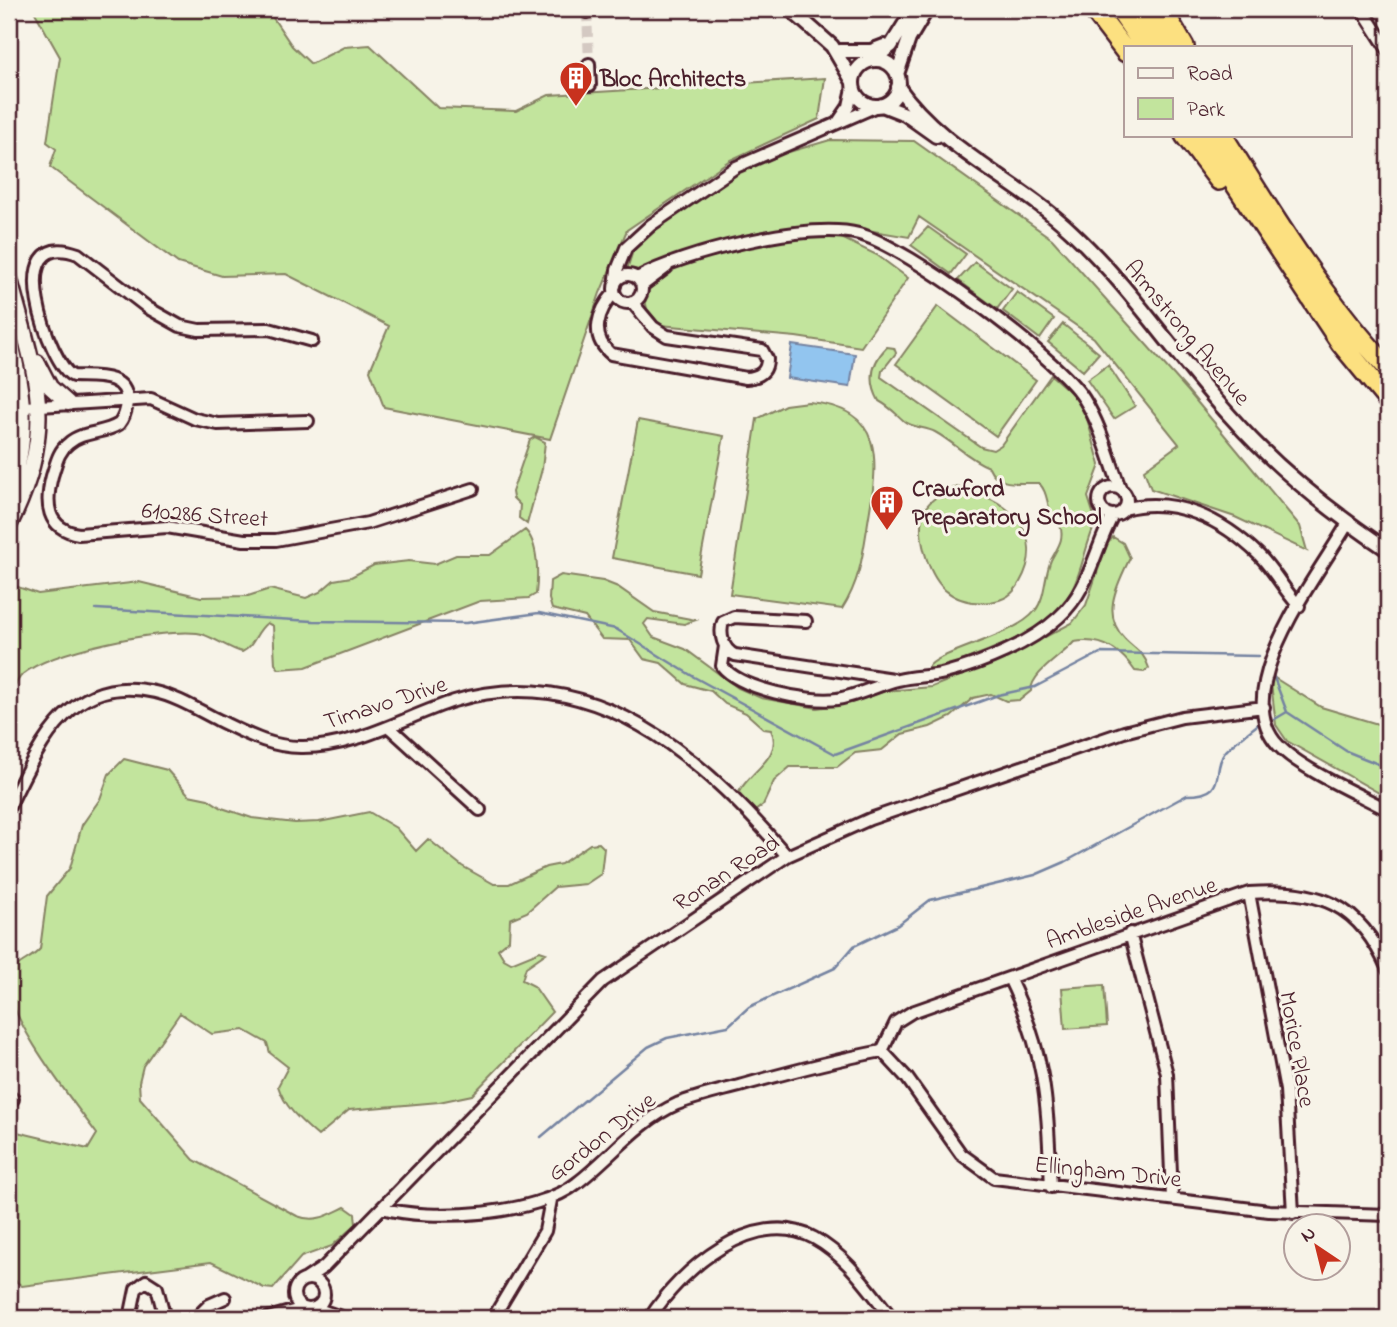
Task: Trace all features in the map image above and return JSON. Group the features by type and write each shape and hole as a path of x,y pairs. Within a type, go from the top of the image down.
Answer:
{"highway":[{"path":"1093,9 1124,49"},
{"path":"1119,9 1144,46"},
{"path":"1141,9 1165,46"},
{"path":"1162,9 1183,46"},
{"path":"1186,136 1341,343 1388,400"},
{"path":"1204,136 1341,343"},
{"path":"1223,136 1277,222 1370,349 1388,368"},
{"path":"1238,136 1370,349"}],"main road":[{"path":"9,276 24,407 21,453 9,493"},
{"path":"16,333 53,391 68,403"},
{"path":"9,526 35,462 41,431 40,405 16,333"}],"street":[{"path":"790,9 836,48 891,65 898,81"},
{"path":"838,122 849,106 858,69 897,36 914,9"},
{"path":"636,300 621,302 614,289 622,258 635,236 736,166 892,98 909,39 927,9"},
{"path":"1362,9 1388,50"},
{"path":"836,48 871,51 897,36"},
{"path":"836,48 864,103 879,105"},
{"path":"589,64 590,85"},
{"name":"Armstrong Avenue","path":"898,81 952,144"},
{"name":"Armstrong Avenue","path":"879,105 905,114 952,144 1077,237 1111,272 1230,416 1300,484 1348,523 1388,550"},
{"path":"622,258 625,276 605,304 597,325 601,344 611,354 752,377 763,373 767,365 765,352 756,348 667,336 646,318 636,300 640,281 674,261 703,252 835,230 860,234 886,245 928,269 1060,368 1084,398 1100,429 1123,491 1125,509"},
{"path":"127,400 124,388 113,379 73,376 60,366 33,285 36,268 51,254 65,250 78,254 148,308 180,326 208,330 269,329 312,341"},
{"path":"625,276 640,281"},
{"name":"610286 Street","path":"127,400 123,418 116,426 74,438 60,453 48,490 47,507 56,524 66,531 79,534 167,527 252,541 276,540 368,523 473,489"},
{"path":"24,407 154,400 195,419 218,424 308,421"},
{"path":"1108,513 1098,501 1112,463"},
{"path":"1105,488 1123,491 1146,503 1181,508 1225,526 1259,555 1299,606"},
{"path":"1108,513 1146,503"},
{"path":"806,621 754,617 727,619 721,627 725,646 722,666 745,683 817,699 843,698 900,679 944,674 987,658 1047,627 1075,600 1083,587 1108,513"},
{"path":"1348,523 1269,663 1263,685 1264,707 1268,730 1289,755 1388,810"},
{"path":"725,646 735,655 900,679"},
{"name":"Timavo Drive","path":"9,807 36,753 56,722 78,703 107,692 126,689 157,692 256,738 292,747 329,745 389,727 449,703 490,692 530,690 578,697 616,712 678,750 721,788 787,856"},
{"name":"Ronan Road","path":"306,1279 324,1268 603,981 787,856 879,816 1124,732 1182,717 1264,707"},
{"path":"389,727 480,810"},
{"name":"Ambleside Avenue","path":"883,1051 889,1033 902,1017 1130,933 1249,893 1298,892 1339,907 1368,932 1388,970"},
{"name":"Morice Place","path":"1249,893 1286,1090 1293,1212"},
{"path":"1130,933 1167,1074 1172,1198"},
{"path":"1009,978 1035,1038 1043,1071 1051,1187"},
{"name":"Gordon Drive","path":"382,1208 407,1214 432,1215 517,1207 551,1200 576,1185 650,1120 679,1104 824,1063 883,1051"},
{"name":"Ellingham Drive","path":"883,1051 907,1078 950,1141 977,1169 993,1178 1051,1187 1285,1212"},
{"path":"493,1318 545,1231 551,1200"},
{"name":"Ellingham Drive","path":"1352,1214 1388,1214"},
{"path":"650,1318 670,1293 722,1247 752,1233 775,1229 813,1237 833,1251 892,1318"},
{"name":"Ronan Road","path":"320,1283 324,1268"},
{"path":"273,1316 295,1292 299,1283 306,1279 320,1283 331,1312"},
{"path":"130,1318 136,1289 146,1281 157,1288 165,1318"},
{"path":"295,1292 295,1300 310,1308 344,1318"},
{"path":"273,1316 310,1308 324,1296"},
{"path":"196,1318 209,1305 225,1298"}],"green space":[{"path":"33,9 267,9 292,46 311,64 344,47 370,45 438,108 516,111 549,95 825,78 819,119 730,160 627,230 600,293 550,439 384,407 370,370 389,326 286,274 222,276 178,263 50,167 56,149 47,142 60,57"},
{"path":"830,140 914,141 1052,239 1188,391 1300,526 1307,551 1235,517 1151,489 1144,470 1179,444 1094,338 919,217 909,237 837,225 774,235 625,276 636,241 738,167"},
{"path":"928,227 966,254 951,274 911,245"},
{"path":"829,232 877,255 908,278 861,347 796,337 660,325 647,309 644,295 648,284 671,266 781,239"},
{"path":"975,262 1012,289 997,309 958,280"},
{"path":"1017,292 1054,319 1040,339 1003,311"},
{"path":"938,306 1036,380 996,436 896,364"},
{"path":"1063,324 1099,353 1083,371 1048,342"},
{"path":"887,347 894,348 896,353 882,371 881,377 981,447 993,450 1001,445 1051,375 1076,397 1086,415 1100,465 1088,497 1096,522 1073,588 1065,601 1044,623 1031,631 1003,645 939,669 928,668 945,656 1011,628 1035,611 1062,535 1060,525 1050,510 1039,483 1010,482 998,478 989,467 942,436 907,423 879,401 873,386 873,372 877,359"},
{"path":"1108,365 1135,406 1114,419 1087,380"},
{"path":"808,402 834,406 852,415 864,427 871,442 874,460 872,500 860,567 842,609 730,594 757,419 785,405"},
{"path":"638,420 724,436 698,574 612,558"},
{"path":"535,437 545,442 542,469 527,524 519,518 520,505 513,498 512,492 530,440"},
{"path":"955,487 973,491 1004,507 1016,518 1025,532 1029,547 1028,564 1017,587 1004,598 978,603 955,597 939,583 928,563 921,529 925,509 934,499"},
{"path":"525,530 533,543 537,569 536,594 529,598 480,601 306,667 279,669 275,664 273,626 267,623 250,646 242,652 197,633 133,638 81,649 38,665 21,676 9,697 9,584 38,594 139,582 201,597 248,596 270,589 306,598 320,592 334,580 351,577 374,565 409,561 435,564 456,555 490,555"},
{"path":"1113,537 1123,543 1130,558 1114,599 1114,620 1125,639 1145,658 1149,668 1144,672 1135,671 1117,651 1102,643 1074,642 1041,671 1032,684 1031,691 1020,700 1006,701 991,694 973,698 951,717 930,727 902,734 882,750 855,753 837,767 790,767 774,781 763,805 755,811 744,804 739,792 769,756 774,739 771,730 764,729 746,713 725,704 711,691 685,684 661,663 644,659 630,640 602,639 585,617 552,609 549,599 550,581 561,575 603,581 618,587 654,612 696,620 684,624 648,619 644,624 653,637 685,649 738,688 761,698 817,708 851,703 885,691 932,687 1005,658 1072,623 1086,605 1107,544"},
{"path":"1270,675 1321,707 1388,727 1388,798 1287,741 1276,725"},
{"path":"124,759 167,770 189,795 208,799 222,808 252,818 295,823 319,822 369,812 396,828 416,851 428,839 462,866 494,884 509,884 546,867 561,864 590,844 599,843 604,848 601,874 586,884 555,887 527,912 510,919 509,940 498,949 504,959 511,963 540,951 546,953 526,967 522,980 534,986 552,1012 472,1095 439,1102 349,1110 318,1136 294,1114 285,1101 278,1086 288,1067 270,1053 267,1043 244,1030 212,1034 180,1013 143,1066 139,1082 140,1098 194,1160 297,1216 316,1218 345,1207 355,1214 356,1224 332,1246 301,1257 273,1289 264,1288 211,1262 22,1286 9,1276 9,1130 88,1149 97,1134 27,1034 9,992 9,977 15,968 40,949 47,896 70,868 82,825 100,799 109,774"},
{"path":"1104,985 1107,1026 1065,1029 1062,988"}],"water":[{"path":"792,345 855,354 850,387 787,378"}],"waterway":[{"path":"96,609 313,621 466,623 539,613 616,629 694,677 835,754 998,695 1035,687 1100,653 1259,656"},
{"path":"1273,675 1287,712 1346,751 1388,768"},
{"path":"1275,719 1287,712"},
{"path":"541,1137 648,1047 667,1038 728,1026 749,1007 835,968 854,946 898,925 930,900 1035,875 1065,862 1187,795 1209,791 1217,780 1221,758 1226,751 1261,722"}],"tunnel":[{"path":"587,12 589,64"}],"place":[{"name":"Bloc Architects","path":"576,108"},
{"name":"Crawford Preparatory School","path":"887,532"}]}
